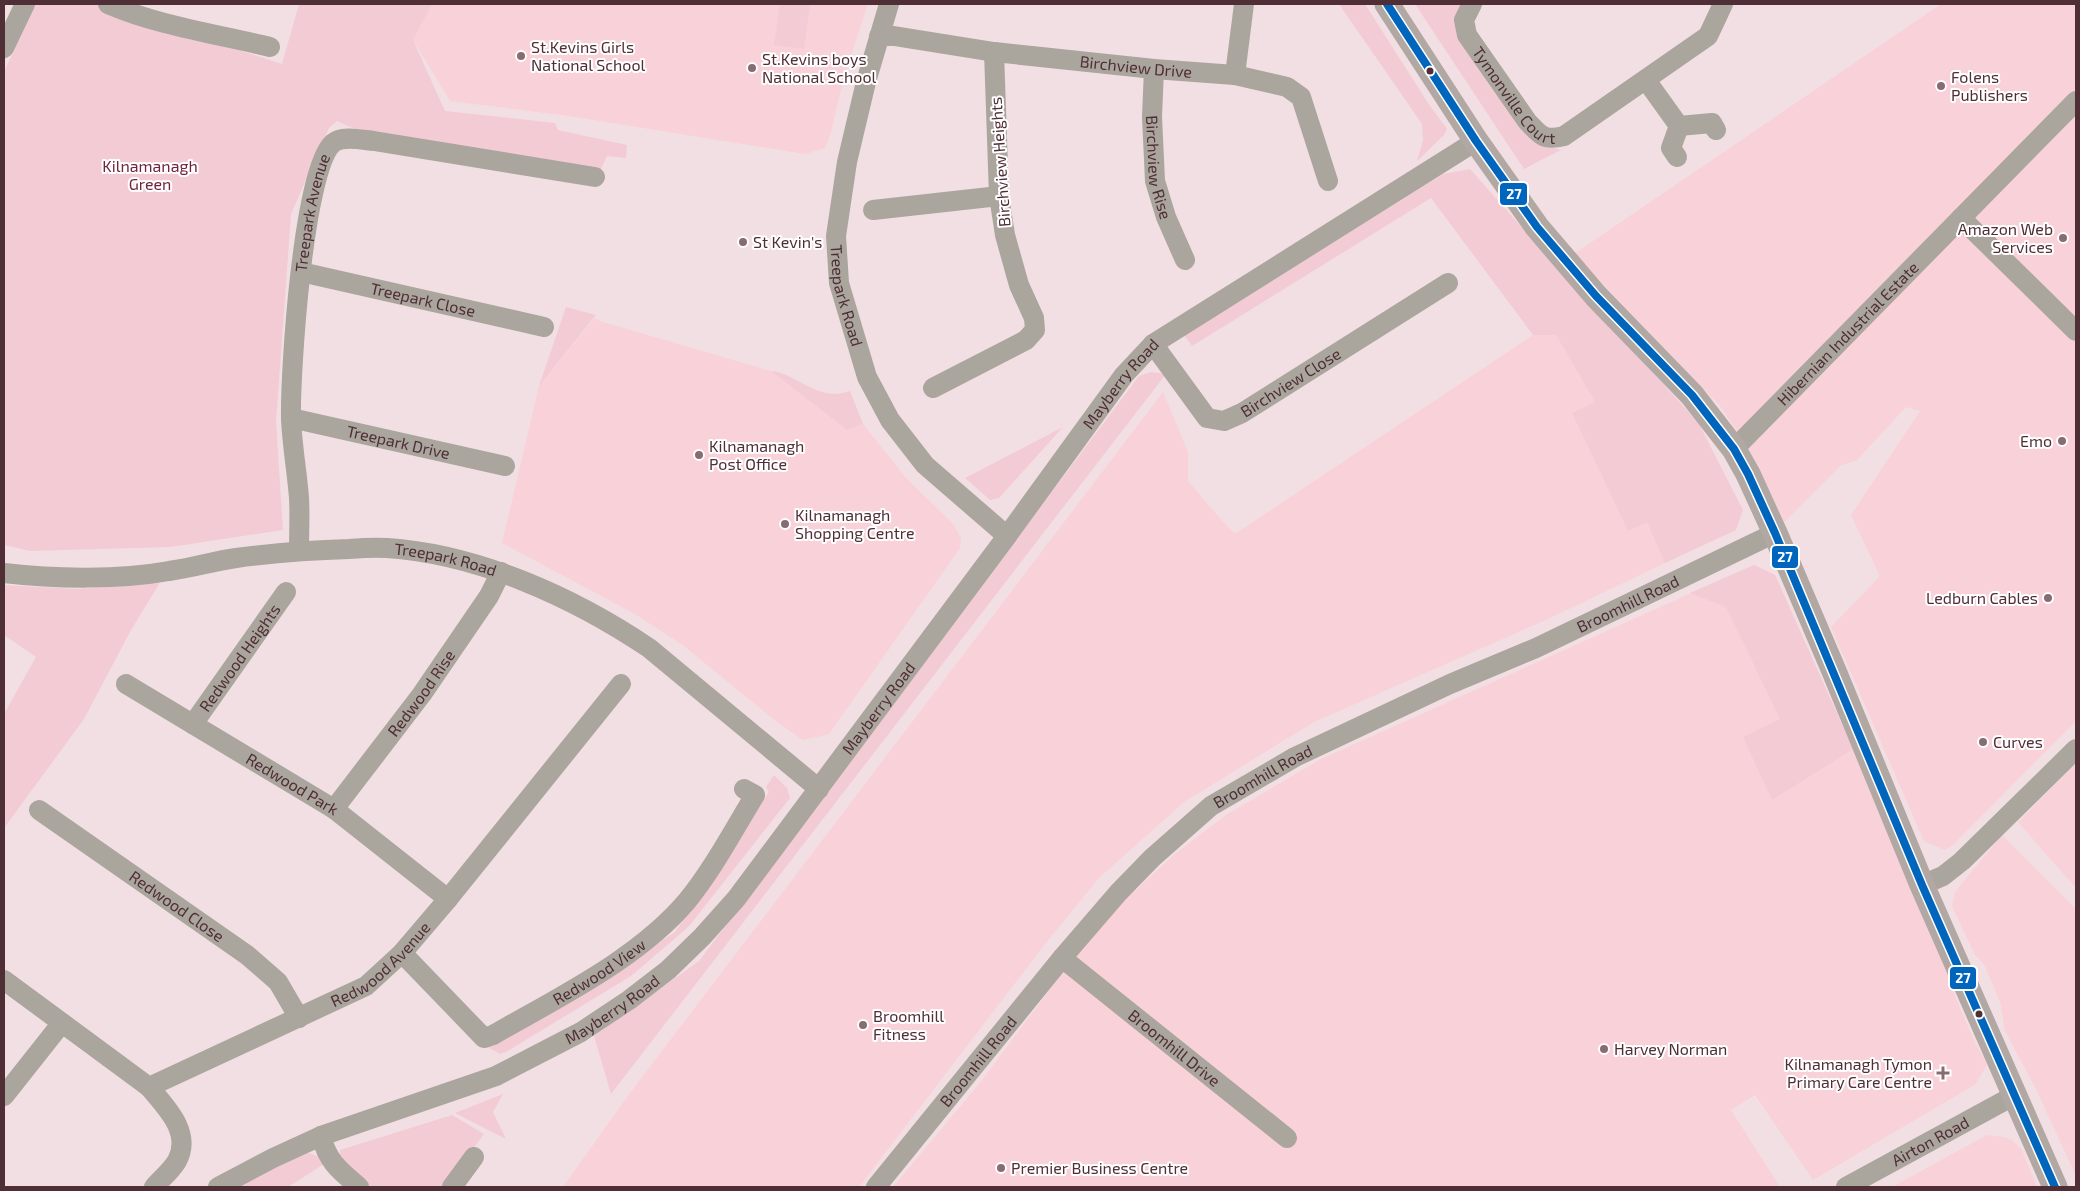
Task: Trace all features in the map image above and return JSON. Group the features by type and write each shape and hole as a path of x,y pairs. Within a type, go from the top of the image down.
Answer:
{"main road":[{"path":"1388,4 1476,141 1537,227 1596,296 1692,395 1734,449 1748,474 1775,533 1922,885 2055,1187"}],"street":[{"path":"4,48 25,4"},
{"path":"108,4 122,10 174,24 270,47"},
{"name":"Treepark Road","path":"889,4 866,82 847,162 836,236 839,283 867,378 890,420 925,465 1007,536"},
{"path":"1235,75 1244,4"},
{"name":"Tymonville Court","path":"1472,4 1464,20 1467,35 1527,121 1538,133 1551,139 1564,136 1708,36 1723,4"},
{"name":"Birchview Drive","path":"880,36 894,36 994,52 1154,69 1235,75 1259,79 1286,87 1302,97 1328,181"},
{"name":"Birchview Heights","path":"934,388 1026,340 1035,330 1034,318 1019,285 1005,235 1000,196 994,52"},
{"name":"Birchview Rise","path":"1154,69 1152,117 1155,181 1166,217 1186,260"},
{"path":"1646,80 1679,126"},
{"name":"Hibernian Industrial Estate","path":"1734,449 2076,100"},
{"path":"1679,126 1712,123 1716,130"},
{"path":"1677,157 1671,148 1679,126"},
{"name":"Treepark Avenue","path":"300,551 299,498 291,418 294,349 307,220 323,159 333,143 343,139 374,141 595,177"},
{"name":"Mayberry Road","path":"218,1187 273,1158 321,1136 496,1076 581,1032 629,1000 668,970 702,937 736,899 1007,536 1124,375 1153,344 1476,141"},
{"path":"873,210 1000,196"},
{"path":"1961,218 2076,331"},
{"name":"Treepark Close","path":"301,272 544,327"},
{"name":"Birchview Close","path":"1153,344 1207,418 1224,421 1242,413 1448,283"},
{"name":"Treepark Drive","path":"291,418 505,466"},
{"name":"Broomhill Road","path":"876,1187 1062,958 1118,893 1146,864 1211,806 1304,753 1450,684 1536,648 1775,533"},
{"name":"Treepark Road","path":"4,573 40,578 168,572 225,560 300,551 386,548 445,555 501,572 576,606 649,648 819,789"},
{"name":"Redwood Rise","path":"334,809 422,694 489,596 501,572"},
{"name":"Redwood Heights","path":"193,724 286,592"},
{"name":"Redwood Park","path":"126,684 334,809 448,899"},
{"name":"Redwood Avenue","path":"149,1087 366,986 402,953 448,899 621,684"},
{"path":"1922,885 1943,876 1962,861 2076,749"},
{"name":"Redwood View","path":"402,953 484,1038 493,1035 608,968 640,945 686,902 703,880 755,795 744,789"},
{"name":"Redwood Close","path":"39,810 248,955 278,982 298,1018"},
{"name":"Broomhill Drive","path":"1062,958 1287,1138"},
{"path":"4,980 61,1024 149,1087 166,1107 180,1130 183,1148 176,1163 154,1187"},
{"path":"4,1096 61,1024"},
{"name":"Airton Road","path":"1846,1187 2015,1094"},
{"path":"321,1136 327,1154 335,1166 359,1187"},
{"path":"452,1187 474,1157"}],"shaded area":[{"path":"432,4 868,4 844,77 830,136 825,148 805,154 569,116 450,101 413,40"},
{"path":"1941,4 2076,4 2076,721 1953,845 1945,850 1924,841 1831,627 1880,576 1851,515 1920,411 1906,407 1857,460 1840,466 1784,522 1752,454 1720,406 1574,254"},
{"path":"595,318 603,322 771,371 847,430 863,424 906,478 953,524 961,538 960,548 829,734 803,740 777,722 684,646 635,614 502,543 539,386"},
{"path":"1533,335 1556,335 1595,402 1572,413 1628,531 1647,521 1665,563 1548,619 1314,722 1184,802 1099,878 1045,944 859,1187 563,1187 630,1093 1163,392 1188,452 1188,481 1235,534"},
{"path":"1754,565 1775,575 1879,808 1948,969 1952,989 1974,1041 1987,1064 1976,1084 1813,1180 1755,1095 1731,1110 1780,1187 893,1187 979,1084 1098,925 1175,854 1226,815 1321,759"},
{"path":"2076,763 2076,888 2018,822"},
{"path":"2002,835 2076,909 2076,1176 2036,1089 2005,1031 2000,1002 1985,966 1974,953 1952,906 1955,892"},
{"path":"1987,1135 2012,1140 2022,1150 2037,1187 1892,1187"}],"green space":[{"name":"Kilnamanagh Green","path":"35,4 96,4 282,64 299,4 432,4 413,40 445,111 555,123 558,130 627,145 626,158 607,156 601,169 355,129 337,121 329,128 291,214 276,422 283,530 171,547 30,551 4,545 4,72"},
{"path":"780,4 810,4 804,49 774,45"},
{"path":"1339,4 1365,4 1428,103 1447,129 1444,135 1417,161 1423,140 1422,124"},
{"path":"1415,4 1464,4 1458,18 1550,147 1561,150 1524,169"},
{"path":"1470,169 1698,422 1743,510 1736,530 1665,563 1647,522 1628,531 1572,413 1595,402 1556,335 1533,335 1431,198 1192,346 1184,335 1443,174"},
{"path":"566,307 596,315 539,386"},
{"path":"771,371 787,375 825,393 836,394 850,391 863,424 847,430"},
{"path":"1151,372 1166,374 611,1094 594,1036 699,961 1139,376"},
{"path":"1063,427 999,498 990,500 965,478"},
{"path":"1754,565 1775,575 1853,749 1772,800 1743,737 1780,719 1726,607 1690,593"},
{"path":"161,581 131,630 84,719 4,828 4,714 36,657 4,635 4,585 77,589"},
{"path":"774,775 787,788 790,798 690,925 631,976 506,1052 500,1054 486,1046 611,975 675,932 769,792 766,787"},
{"path":"503,1094 493,1112 506,1139 455,1113"},
{"path":"452,1115 484,1134 444,1187 368,1187 340,1163 340,1150"},
{"path":"309,1153 317,1156 324,1164 288,1187 238,1187 300,1155"}],"transit line":[{"name":"27","path":"1387,4 1476,141 1537,227 1596,296 1692,395 1734,449 1748,474 1775,533 1922,885 2055,1187"}],"place":[{"name":"St.Kevins Girls National School","path":"521,56"},
{"name":"St.Kevins boys National School","path":"752,68"},
{"name":"Folens Publishers","path":"1941,86"},
{"name":"Amazon Web Services","path":"2063,238"},
{"name":"St Kevin's","path":"743,242"},
{"name":"Emo","path":"2062,441"},
{"name":"Kilnamanagh Post Office","path":"699,455"},
{"name":"Kilnamanagh Shopping Centre","path":"785,524"},
{"name":"Ledburn Cables","path":"2048,598"},
{"name":"Curves","path":"1983,742"},
{"name":"Broomhill Fitness","path":"863,1025"},
{"name":"Harvey Norman","path":"1604,1049"},
{"name":"Kilnamanagh Tymon Primary Care Centre","path":"1943,1073"},
{"name":"Premier Business Centre","path":"1001,1168"}]}
